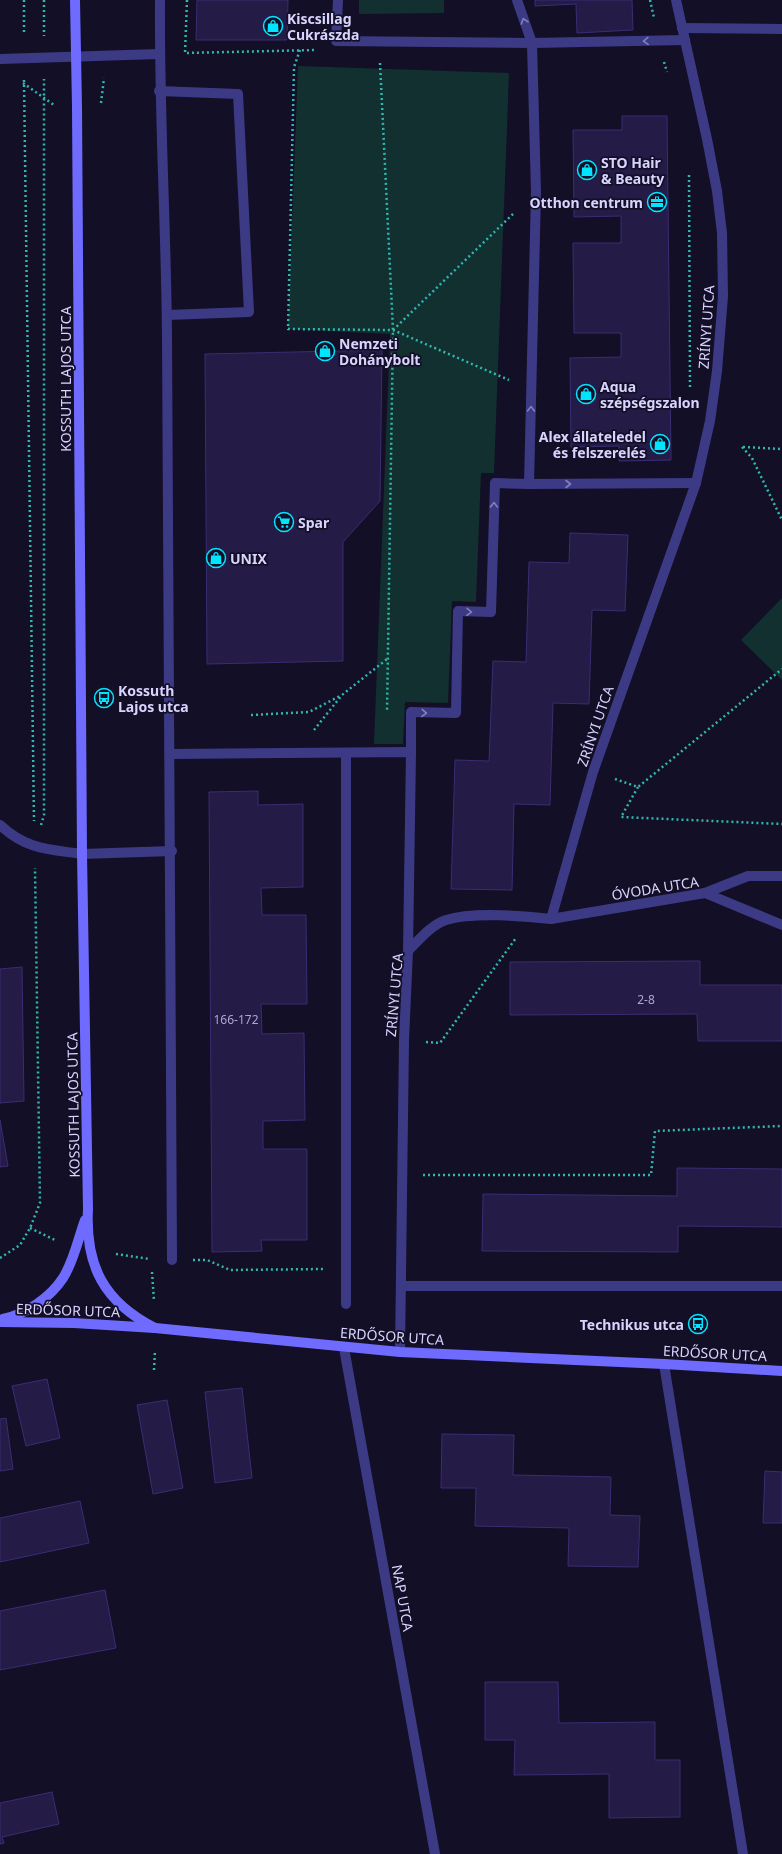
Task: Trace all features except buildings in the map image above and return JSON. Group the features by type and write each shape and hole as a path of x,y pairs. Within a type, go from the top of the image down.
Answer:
{"street":[{"name":"KOSSUTH LAJOS UTCA","path":"75,0 78,107 82,854 88,1209 87,1230 90,1251 98,1276 113,1298 132,1315 155,1328"},
{"path":"160,0 159,91 167,315 172,754 172,1260"},
{"path":"338,0 336,41 532,42 685,40"},
{"path":"517,0 532,42 536,192 529,484"},
{"name":"ZRÍNYI UTCA","path":"400,1352 404,1040 408,951 428,931 445,920 467,916 532,916 551,919 593,772 696,483 710,421 717,370 723,296 722,234 717,191 707,139 676,0"},
{"path":"682,28 782,29"},
{"path":"0,59 159,54"},
{"path":"159,91 238,94 249,312 167,315"},
{"path":"408,951 411,712 456,713 458,611 491,612 495,483 696,483"},
{"path":"172,754 411,752"},
{"path":"346,753 346,1304"},
{"path":"0,825 11,835 35,847 82,854 172,851"},
{"path":"705,893 748,876 782,876"},
{"name":"ÓVODA UTCA","path":"551,919 705,893 782,925"},
{"path":"0,1321 31,1308 49,1294 63,1278 76,1250 88,1209"},
{"path":"401,1286 782,1286"},
{"name":"ERDŐSOR UTCA","path":"0,1321 74,1323 155,1328 344,1348 400,1352 782,1371"},
{"name":"NAP UTCA","path":"344,1348 435,1854"},
{"path":"664,1364 743,1854"}],"path":[{"path":"0,1258 20,1245 30,1228 40,1203 24,0"},
{"path":"35,847 44,815 44,0"},
{"path":"185,54 186,0"},
{"path":"160,79 185,54 321,49 336,41"},
{"path":"379,41 393,330 387,713"},
{"path":"659,41 669,78"},
{"path":"300,50 294,68 288,329 393,330 531,389"},
{"path":"24,83 53,105 78,107 101,105 104,78 111,78"},
{"path":"689,168 690,392"},
{"path":"393,330 536,192"},
{"path":"782,449 742,447 752,458 782,520"},
{"path":"251,715 309,712 342,695 388,659"},
{"path":"782,669 638,787 621,818 782,824"},
{"path":"295,753 342,695"},
{"path":"593,772 638,787"},
{"path":"404,1040 440,1042 532,916"},
{"path":"403,1175 651,1175 655,1131 782,1126"},
{"path":"90,1251 152,1260 207,1260 230,1270 347,1268"}],"green space":[{"path":"359,0 444,0 444,13 359,14"},
{"path":"298,66 509,73 494,473 481,473 476,602 452,601 448,703 405,702 403,744 374,744 390,334 288,329"},
{"path":"782,598 782,680 741,640"}],"place":[{"name":"Kiscsillag Cukrászda","path":"273,26"},
{"name":"STO Hair & Beauty","path":"587,170"},
{"name":"Otthon centrum","path":"657,202"},
{"name":"Nemzeti Dohánybolt","path":"325,351"},
{"name":"Aqua szépségszalon","path":"586,394"},
{"name":"Alex állateledel és felszerelés","path":"660,444"},
{"name":"Spar","path":"284,522"},
{"name":"UNIX","path":"216,558"},
{"name":"Kossuth Lajos utca","path":"104,698"},
{"name":"Technikus utca","path":"698,1324"}]}
